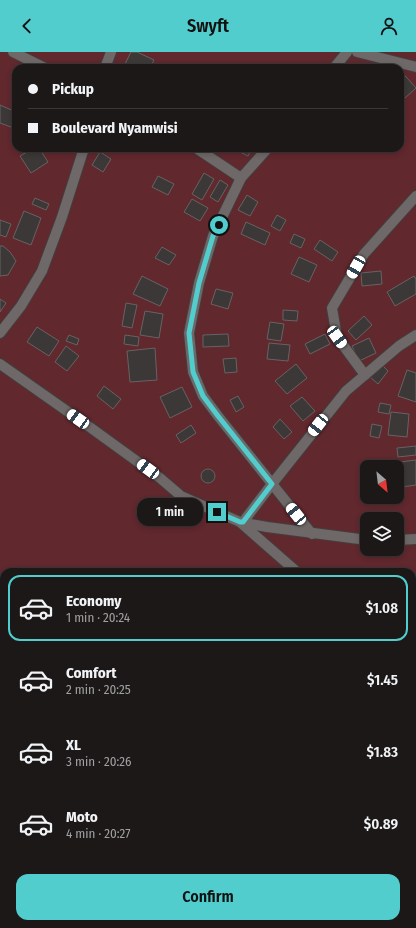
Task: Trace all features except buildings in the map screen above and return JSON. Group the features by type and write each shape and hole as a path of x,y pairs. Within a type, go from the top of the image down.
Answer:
{"street":[{"path":"13,52 37,64"},
{"path":"106,64 111,52"},
{"path":"337,64 347,52"},
{"path":"357,52 416,67"},
{"path":"0,333 21,306 42,271 62,217 83,152"},
{"path":"202,152 241,178"},
{"path":"264,152 241,178 213,236 199,283 189,333 193,372 203,396 312,534"},
{"path":"364,375 337,337 332,308 364,254 416,196"},
{"path":"242,522 346,390 399,346 416,335"},
{"path":"0,364 160,478 181,496 242,522 267,528 360,539"},
{"path":"242,522 293,568"},
{"path":"404,540 416,539"}],"shaded area":[{"path":"0,52 416,52 416,568 0,568"}],"route":[{"path":"217,512 243,522 272,484 203,396 193,372 189,333 199,283 213,236 219,225"}]}
